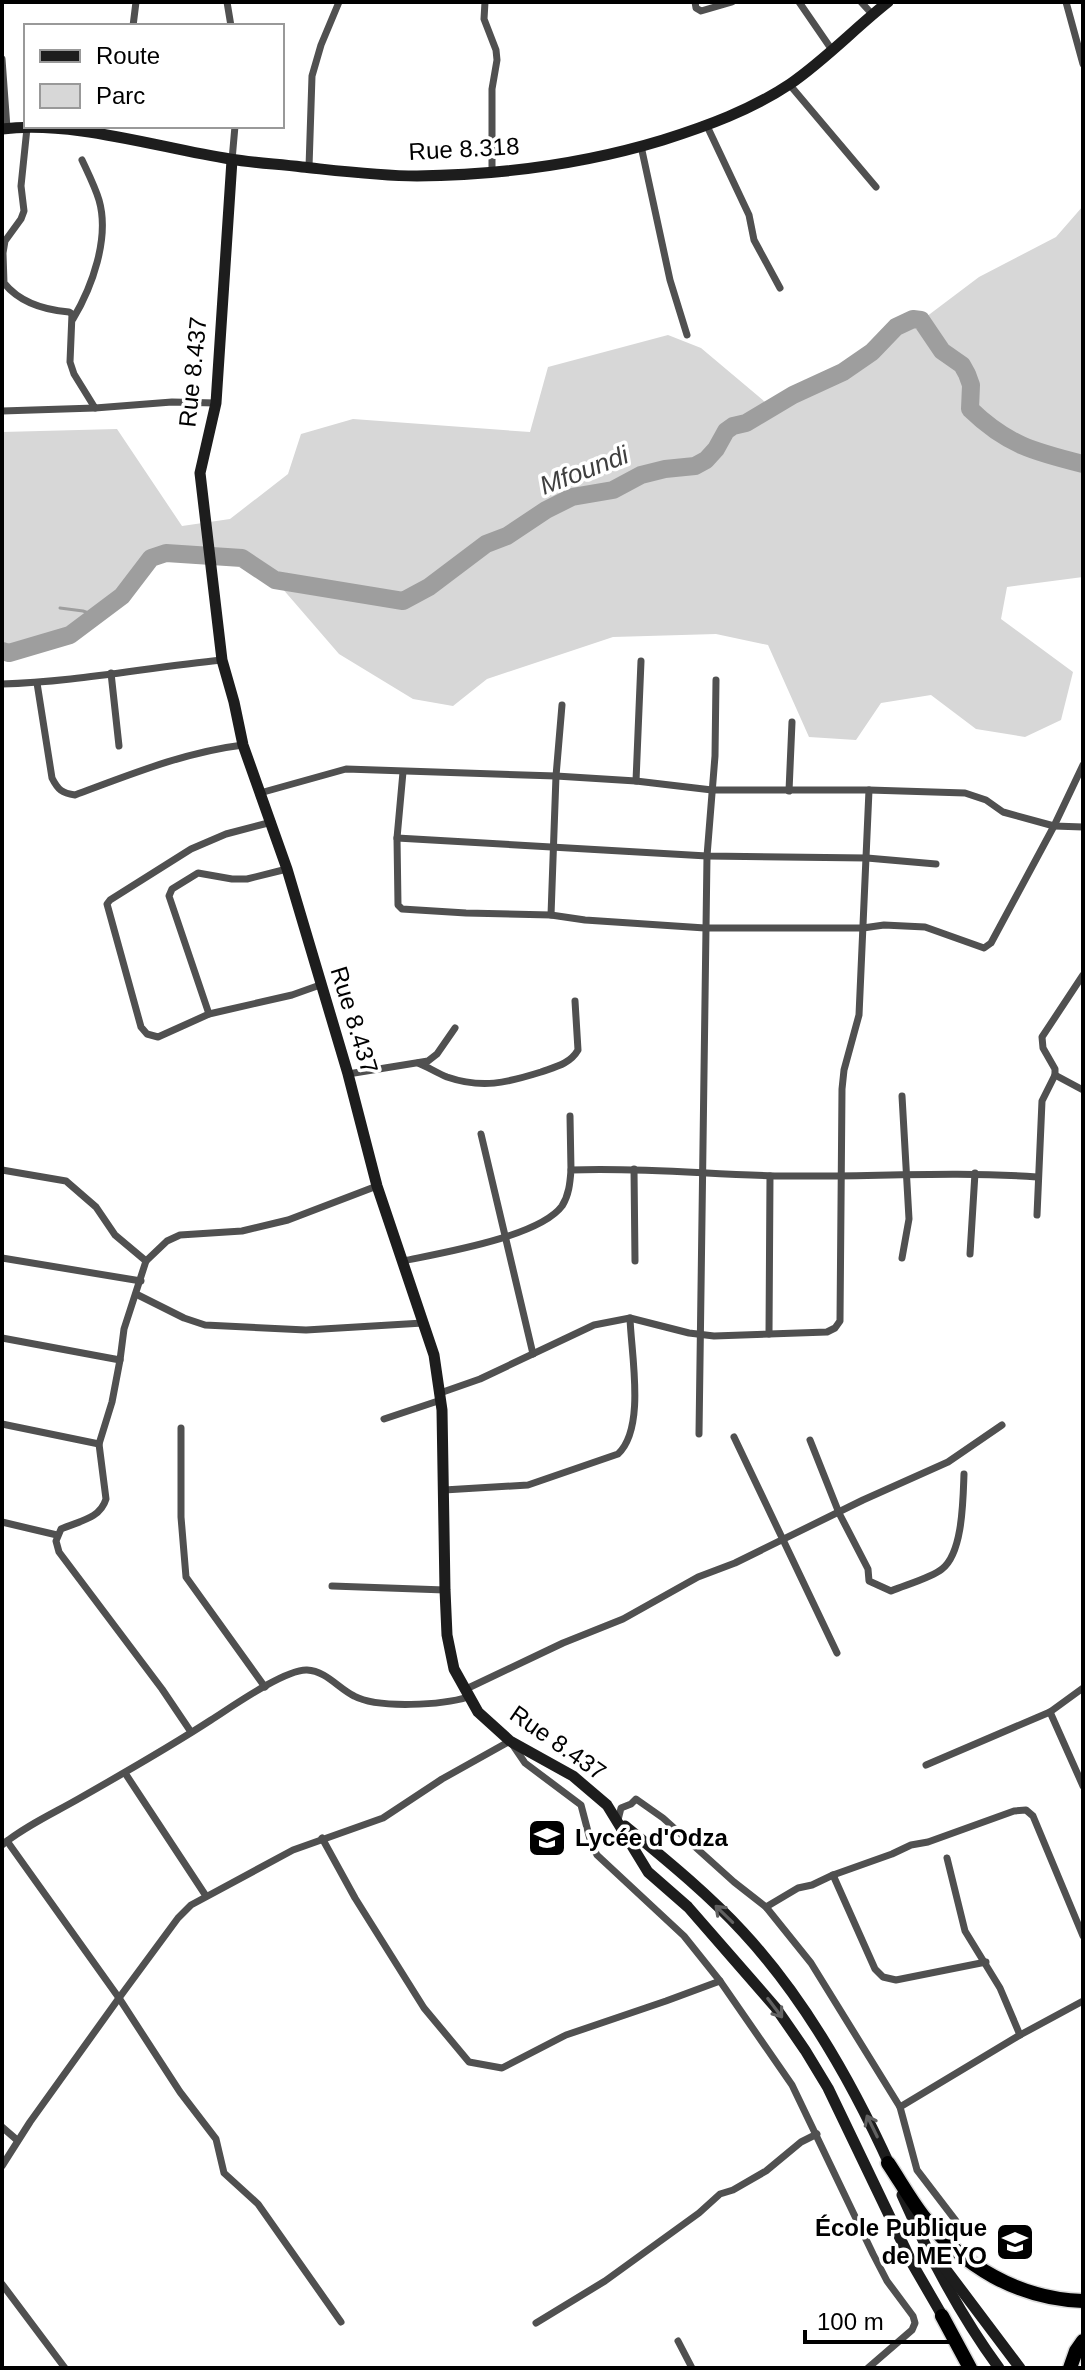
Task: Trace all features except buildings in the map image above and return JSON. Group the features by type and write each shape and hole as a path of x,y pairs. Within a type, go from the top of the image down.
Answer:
{"highway":[{"path":"888,2163 931,2225 980,2270 1023,2291 1083,2301"},
{"path":"942,2316 970,2368"},
{"path":"1070,2368 1083,2341"}],"main road":[{"name":"Rue 8.318","path":"5,129 115,132 232,160 415,176 492,171 598,158 707,126 789,84 888,2"},
{"name":"Rue 8.437","path":"232,160 216,403 200,473 222,660 243,745 287,869 348,1074 377,1186 434,1355 440,1396 445,1590 454,1669 478,1712 510,1741 573,1776 607,1805 648,1872 688,1907 748,1973 805,2050 828,2088 913,2265 942,2316 978,2368"},
{"name":"Rue 8.437","path":"618,1820 704,1894 772,1966 851,2086 919,2233 956,2303 999,2368"},
{"path":"919,2233 1020,2368"}],"street":[{"path":"133,24 136,2"},
{"path":"227,2 231,24"},
{"path":"309,167 312,76 339,2"},
{"path":"485,2 484,19 497,60 492,89 492,171"},
{"path":"695,2 696,8 701,11 732,2"},
{"path":"799,2 832,50"},
{"path":"861,2 872,14"},
{"path":"1066,2 1083,64"},
{"path":"2,59 5,129"},
{"path":"789,84 876,187"},
{"path":"707,126 749,215 754,240 780,288"},
{"path":"27,128 22,155 24,211 5,241 4,283 17,295 41,308 72,314 70,362 95,408"},
{"path":"232,160 235,128"},
{"path":"641,146 670,280 687,335"},
{"path":"73,319 84,299 102,248 100,202 82,160"},
{"path":"2,411 172,402 216,403"},
{"path":"2,684 37,683 222,660"},
{"path":"636,781 641,661"},
{"path":"111,673 119,746"},
{"path":"699,1434 705,928 716,680"},
{"path":"37,683 52,778 64,793 75,795 151,767 243,745"},
{"path":"551,915 562,705"},
{"path":"789,791 792,722"},
{"path":"403,772 397,838 398,905 402,909 551,915 705,928 925,927 984,948 1054,826 1083,765"},
{"path":"260,793 346,769 556,776 712,790 965,793 986,800 1003,812 1054,826 1083,827"},
{"path":"384,1419 480,1379 594,1325 630,1318 702,1335 827,1332 835,1328 840,1321 844,1070 859,1015 869,790"},
{"path":"272,822 226,834 191,849 107,904 141,1027 147,1034 162,1036 209,1014 292,995 320,985"},
{"path":"397,838 707,856 867,858 936,864"},
{"path":"209,1014 169,896 172,889 198,873 247,879 287,869"},
{"path":"1037,1215 1042,1101 1055,1075 1055,1069 1043,1048 1042,1037 1083,975"},
{"path":"418,1063 448,1078 490,1085 508,1083 555,1067 568,1061 578,1050 575,1001"},
{"path":"348,1074 428,1061 437,1054 455,1028"},
{"path":"1055,1075 1083,1090"},
{"path":"902,1096 909,1219 902,1258"},
{"path":"403,1261 504,1237 554,1214 569,1192 570,1116"},
{"path":"481,1134 533,1354"},
{"path":"634,1169 635,1261"},
{"path":"571,1170 634,1169 840,1177 975,1173 1037,1177"},
{"path":"2,1170 66,1181 96,1207 115,1235 146,1261"},
{"path":"970,1254 975,1173"},
{"path":"769,1334 770,1176"},
{"path":"191,1732 59,1552 56,1541 61,1529 97,1515 106,1499 99,1444 112,1402 124,1329 146,1261 167,1241 180,1235 260,1228 377,1186"},
{"path":"2,1258 141,1281"},
{"path":"136,1294 205,1325 306,1330 423,1323"},
{"path":"444,1490 528,1485 618,1454 625,1448 634,1411 630,1318"},
{"path":"2,1338 120,1360"},
{"path":"2,1424 99,1444"},
{"path":"341,2322 258,2204 224,2173 216,2139 180,2092 119,1998 5,1843 164,1751 244,1697 300,1670 310,1670 329,1678 355,1697 370,1701 453,1702 563,1643 623,1619 698,1577 735,1563 948,1462 1002,1425"},
{"path":"181,1428 181,1517 186,1577 265,1687"},
{"path":"734,1437 837,1653"},
{"path":"810,1440 839,1513 868,1569 869,1581 891,1591 942,1570 954,1555 964,1474"},
{"path":"2,1522 57,1535"},
{"path":"332,1586 445,1590"},
{"path":"926,1765 1050,1712 1083,1688"},
{"path":"1050,1712 1083,1786"},
{"path":"2,2166 17,2140 119,1998 191,1905 293,1850 383,1818 442,1779 510,1741 525,1763 581,1805 597,1855 684,1936 720,1981 792,2085 873,2254 915,2323 912,2330 868,2368"},
{"path":"125,1773 206,1896"},
{"path":"618,1820 621,1808 636,1799 663,1818 766,1907 811,1963 900,2107 917,2170 956,2221"},
{"path":"766,1907 798,1888 911,1845 928,1842 1003,1814 1026,1810 1033,1816 1083,1936"},
{"path":"322,1838 355,1898 424,2008 469,2062 502,2068 566,2035 720,1981"},
{"path":"947,1858 965,1931 1000,1988 1020,2035"},
{"path":"833,1875 875,1969 883,1977 896,1980 986,1962"},
{"path":"900,2107 1083,2001"},
{"path":"2,2127 17,2140"},
{"path":"536,2323 617,2272 699,2213 720,2194 766,2171 801,2142 817,2134"},
{"path":"2,2284 65,2368"},
{"path":"678,2341 692,2368"}],"green space":[{"path":"1083,206 1083,577 1007,587 1001,619 1073,672 1061,720 1025,737 976,729 931,695 881,703 856,740 809,737 768,645 716,634 613,637 487,679 453,706 413,699 339,654 275,580 242,558 166,553 151,558 122,596 70,635 9,653 2,651 2,432 117,429 182,526 230,519 288,474 301,434 353,419 530,432 548,367 668,335 701,348 771,407 847,369 871,353 906,322 922,320 979,277 1056,237"}],"waterway":[{"name":"Mfoundi","path":"2,651 9,653 70,635 122,596 151,558 166,553 242,558 275,580 403,601 429,587 486,544 507,536 572,497 613,490 641,475 695,466 706,460 733,426 746,423 793,395 843,372 872,352 896,327 913,319 921,320 942,351 962,365 971,385 970,409 984,421 1022,446 1083,464"},
{"path":"60,608 94,615"}],"place":[{"name":"Lycée d'Odza","path":"547,1838"},
{"name":"École Publique de MEYO","path":"1015,2242"}]}
